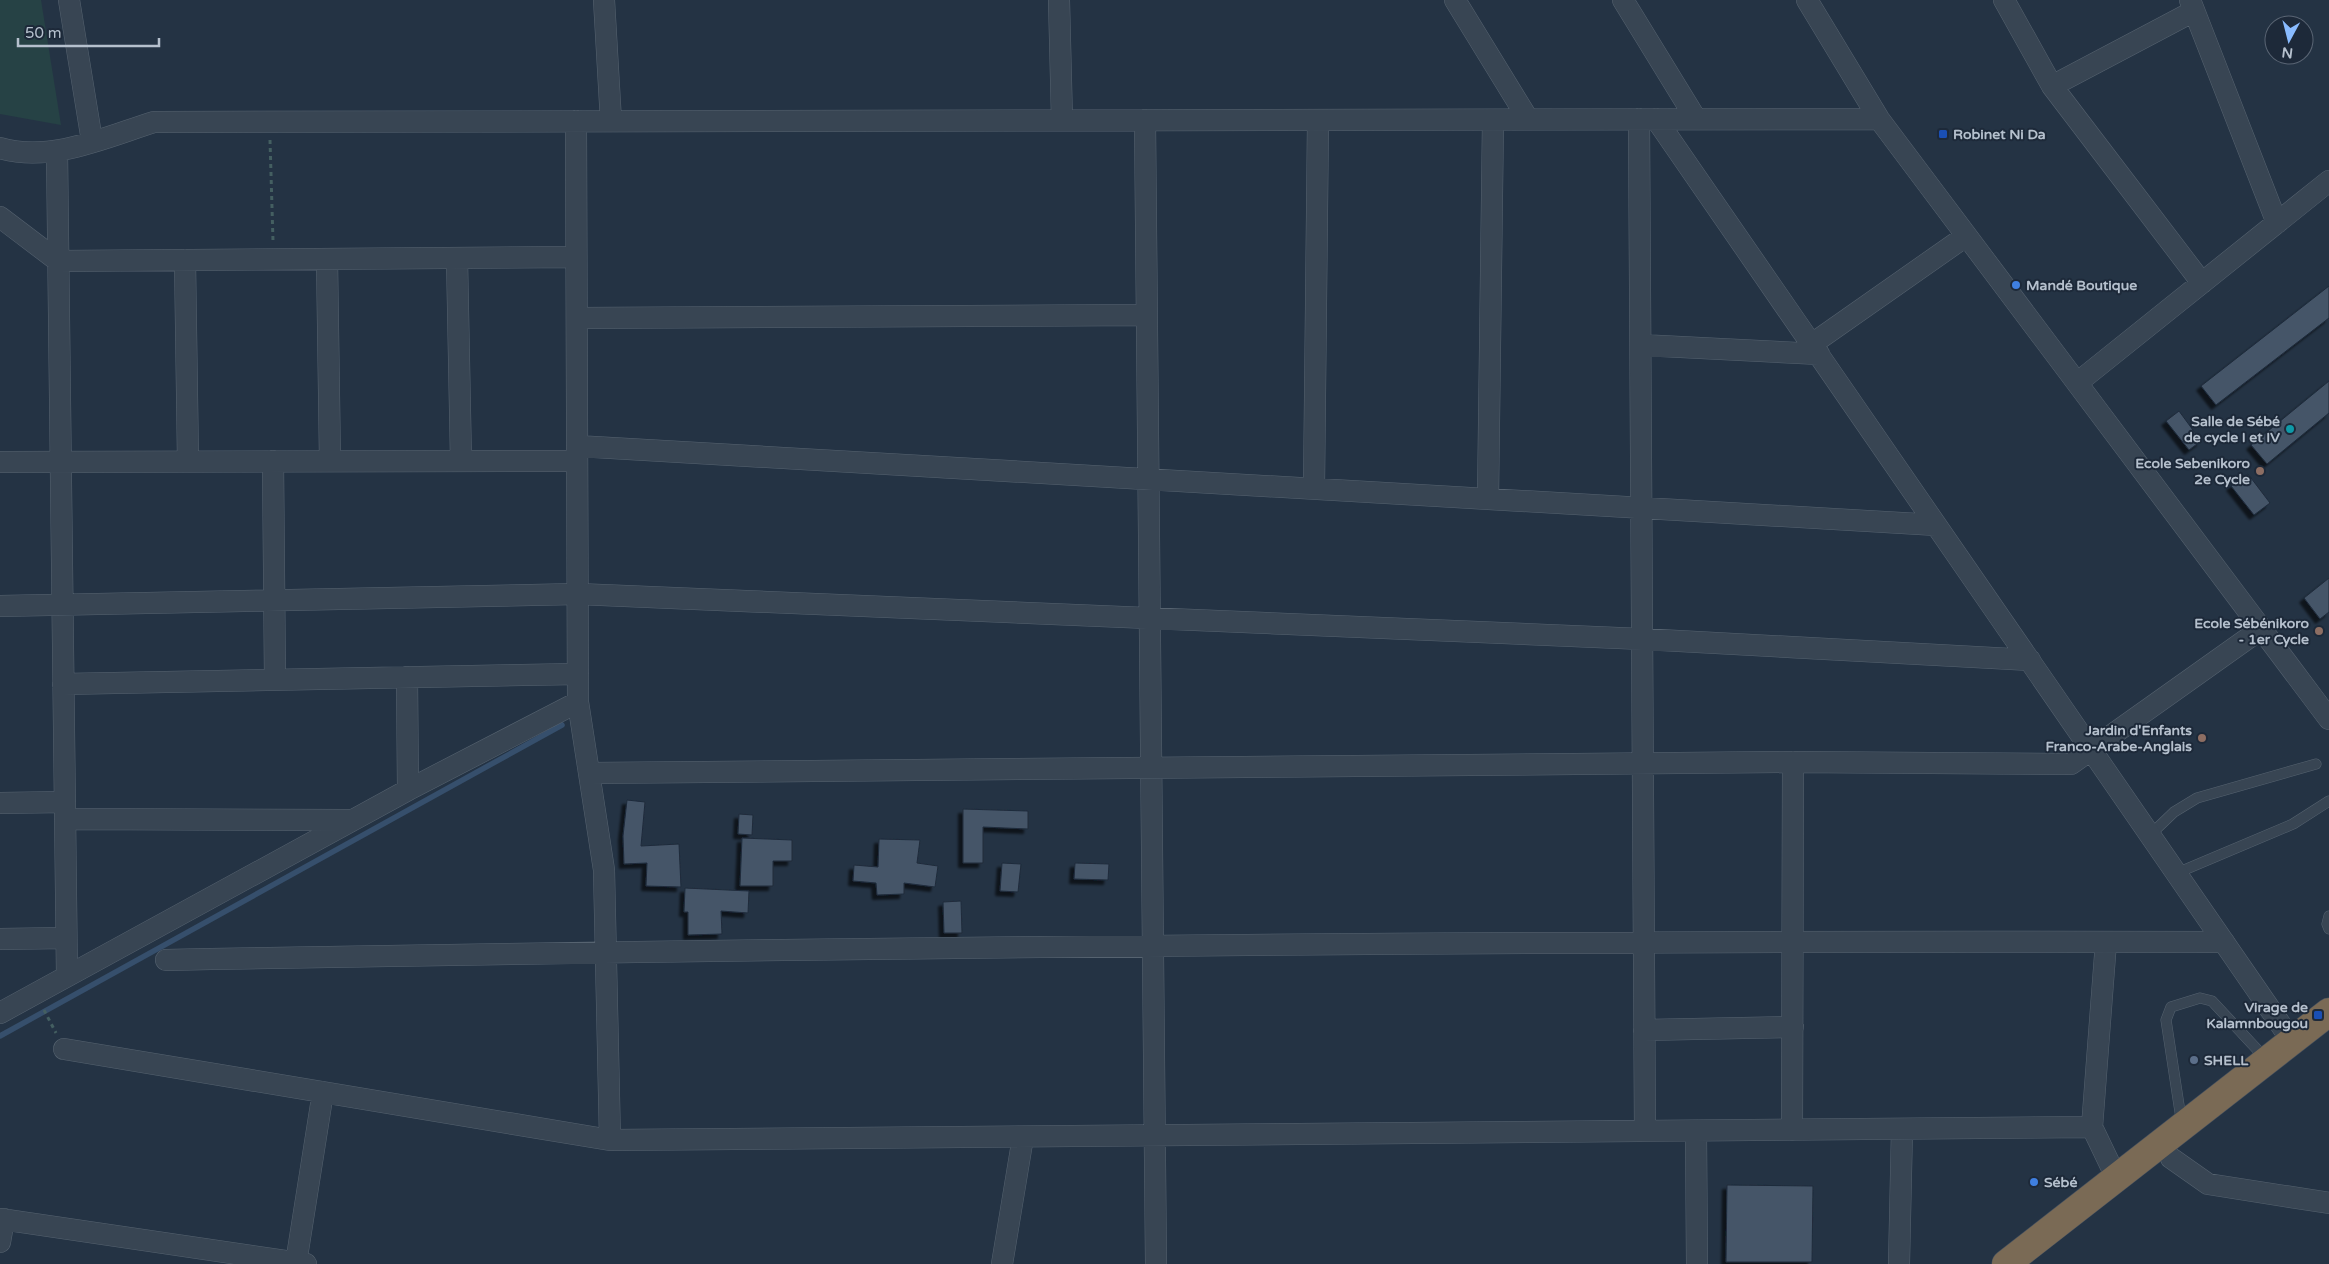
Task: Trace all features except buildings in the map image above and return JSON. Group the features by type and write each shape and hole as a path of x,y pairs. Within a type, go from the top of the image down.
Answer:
{"highway":[{"path":"2006,1264 2329,1012"},
{"path":"2036,1264 2329,1034"}],"street":[{"path":"69,0 92,140"},
{"path":"604,0 611,121"},
{"path":"1059,0 1062,120"},
{"path":"1455,0 1528,120"},
{"path":"1623,0 1696,119"},
{"path":"1807,0 1879,119 2329,719"},
{"path":"2004,0 2052,86 2202,283"},
{"path":"2052,86 2192,6 2277,222"},
{"path":"1645,1131 1641,346 1648,119"},
{"path":"1648,119 1816,349 2292,1041"},
{"path":"4,155 57,151 154,122 1879,119"},
{"path":"1145,120 1156,1264"},
{"path":"1314,488 1318,120"},
{"path":"1488,498 1493,120"},
{"path":"576,121 578,702 604,870 608,952 610,1140"},
{"path":"57,151 67,976"},
{"path":"2076,383 2329,181"},
{"path":"0,216 58,261 576,258"},
{"path":"1641,346 1816,349 1966,236"},
{"path":"457,258 461,461"},
{"path":"326,259 330,461"},
{"path":"185,260 188,462"},
{"path":"577,318 1146,315"},
{"path":"0,462 461,461 577,454 1147,479 1936,525"},
{"path":"273,462 275,679"},
{"path":"0,606 578,594 1642,639 2030,660"},
{"path":"589,773 1793,762 2072,764 2260,629"},
{"path":"63,684 578,674"},
{"path":"407,677 408,790"},
{"path":"0,1013 352,820 578,702"},
{"path":"1792,1130 1793,762"},
{"path":"0,803 65,810 352,820"},
{"path":"0,939 66,938"},
{"path":"166,960 608,952 1793,940 2224,942"},
{"path":"2106,942 2092,1128 2116,1177"},
{"path":"1644,1030 1793,1027"},
{"path":"64,1049 610,1140 2092,1128"},
{"path":"0,1242 2,1219 301,1263 323,1092"},
{"path":"1899,1264 1902,1129"},
{"path":"1696,1131 1697,1264"},
{"path":"1002,1264 1023,1137"},
{"path":"2171,1158 2208,1184 2324,1199"}],"lane":[{"path":"2150,835 2174,812 2197,798 2316,764"},
{"path":"2177,873 2293,824 2329,801"},
{"path":"2329,916 2327,924 2329,930"},
{"path":"2182,1126 2166,1020 2171,1008 2200,998 2212,1001 2267,1060"}],"path":[{"path":"270,122 273,260"}],"green space":[{"path":"0,0 41,0 61,125 0,114"}],"waterway":[{"path":"0,1036 562,725"}],"place":[{"name":"Robinet Ni Da","path":"1943,134"},
{"name":"Mandé Boutique","path":"2016,285"},
{"name":"Salle de Sébé de cycle I et IV","path":"2290,429"},
{"name":"Ecole Sebenikoro 2e Cycle","path":"2260,471"},
{"name":"Ecole Sébénikoro - 1er Cycle","path":"2319,631"},
{"name":"Jardin d'Enfants Franco-Arabe-Anglais","path":"2202,738"},
{"name":"Virage de Kalamnbougou","path":"2318,1015"},
{"name":"SHELL","path":"2194,1060"},
{"name":"Sébé","path":"2034,1182"}]}
